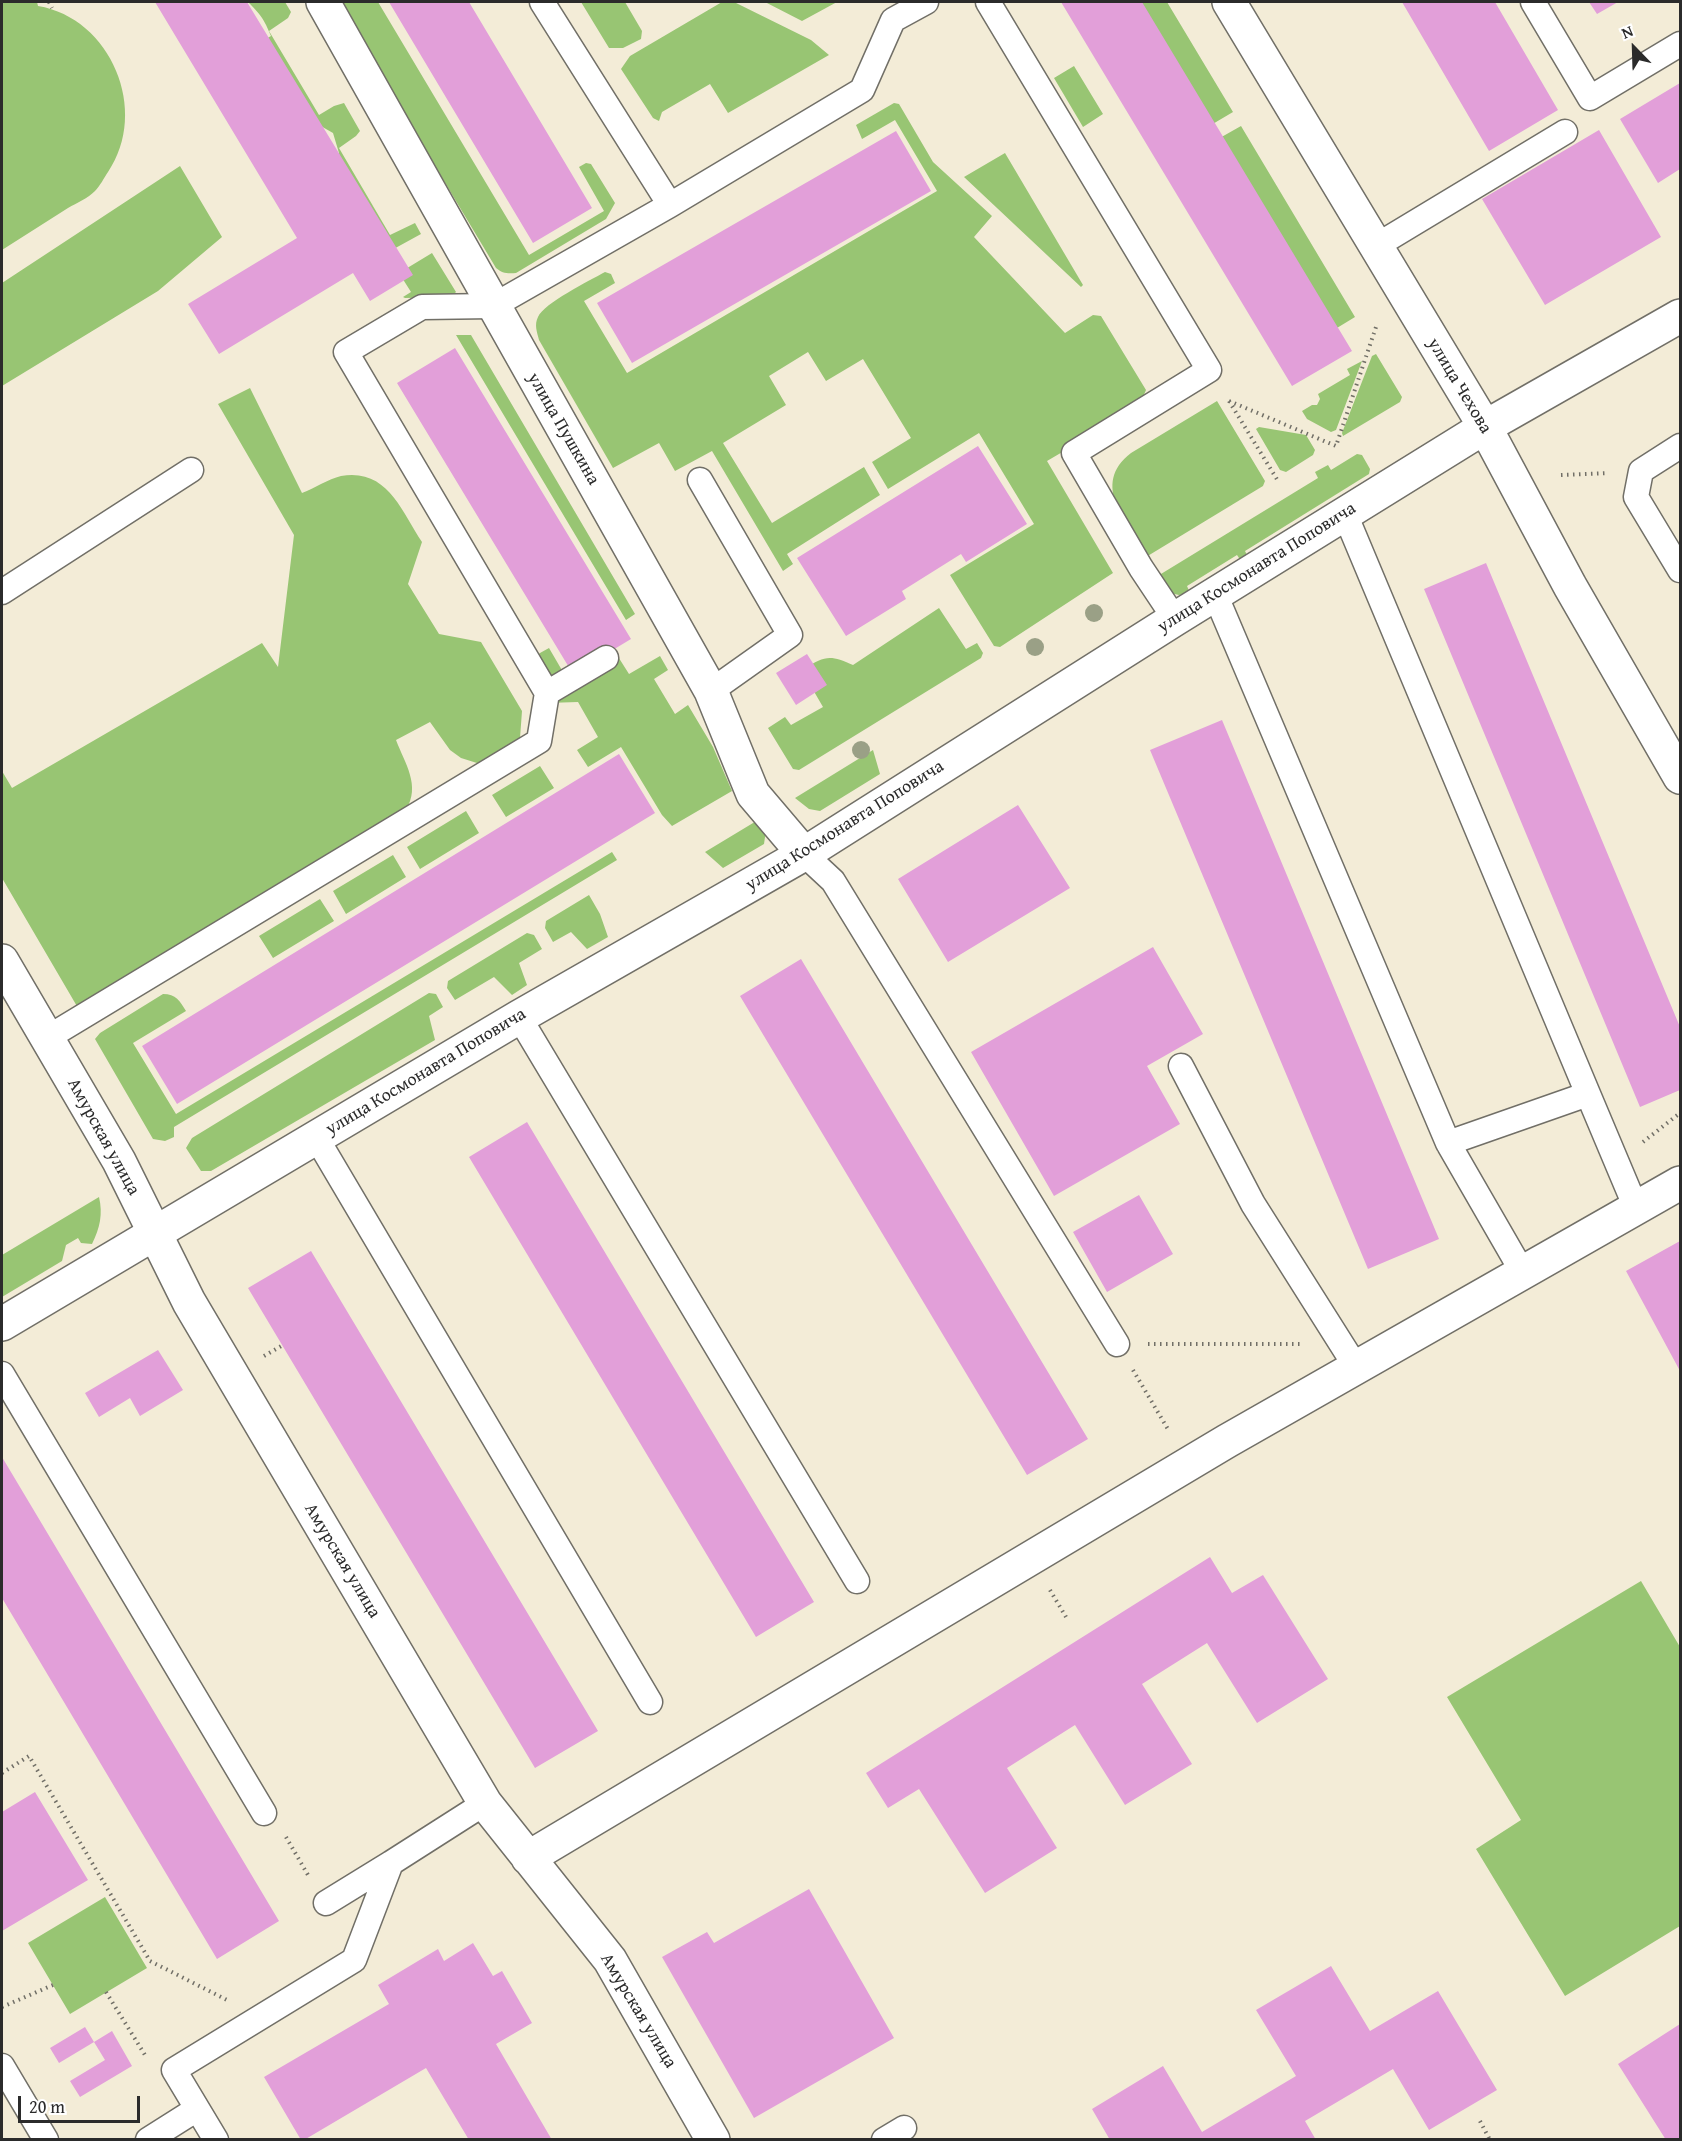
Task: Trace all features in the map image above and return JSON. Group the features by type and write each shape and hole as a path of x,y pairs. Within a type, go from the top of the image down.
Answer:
{"street":[{"name":"улица Пушкина","path":"323,2 711,691 753,794 804,854"},
{"name":"улица Чехова","path":"1228,2 1485,427 1570,586 1680,777"},
{"name":"улица Космонавта Поповича","path":"2,1324 519,1017 804,854 1175,619 1485,427 1680,316"},
{"name":"Амурская улица","path":"2,961 119,1161 189,1302 485,1803 610,1960 713,2139"},
{"path":"528,1858 1188,1464 1349,1356 1522,1274 1680,1183"}],"lane":[{"path":"542,2 670,205"},
{"path":"46,1038 539,741 547,693 346,352 422,307 493,306 670,205 862,90 893,20 926,2"},
{"path":"988,2 1209,370 1074,453 1141,568 1175,619"},
{"path":"1533,2 1590,98 1680,44"},
{"path":"1376,246 1565,132"},
{"path":"1680,446 1641,471 1636,497 1680,570"},
{"path":"2,592 191,470"},
{"path":"700,480 790,634 711,691"},
{"path":"1345,514 1636,1208"},
{"path":"1215,594 1448,1143 1522,1274"},
{"path":"547,693 606,658"},
{"path":"804,854 833,881 1117,1344"},
{"path":"519,1017 857,1581"},
{"path":"1181,1066 1253,1204 1349,1356"},
{"path":"1448,1143 1588,1094"},
{"path":"316,1137 650,1702"},
{"path":"2,1374 264,1813"},
{"path":"326,1903 485,1803"},
{"path":"216,2139 174,2070 354,1960 391,1863"},
{"path":"2,2066 46,2139"},
{"path":"148,2139 197,2109"}],"path":[{"path":"49,2 52,8"},
{"path":"1229,401 1336,446 1378,323"},
{"path":"1209,370 1278,482"},
{"path":"1561,475 1609,472"},
{"path":"1617,1162 1680,1113"},
{"path":"1117,1344 1349,1356"},
{"path":"1117,1344 1188,1464"},
{"path":"2,1773 29,1756 150,1961 262,2017"},
{"path":"264,1813 279,1826 326,1903"},
{"path":"2,2007 53,1985"},
{"path":"106,1992 147,2058 174,2070"},
{"path":"1480,2121 1490,2139"}],"green space":[{"path":"2,2 37,2 38,6 64,14 86,28 103,48 116,71 124,96 125,122 120,148 95,191 2,250"},
{"path":"248,2 285,2 291,12 288,18 269,31 319,115 344,103 360,131 339,148 390,235 415,223 421,234 390,251 334,157 339,153 333,133 312,121 264,40 271,36 264,21"},
{"path":"337,2 378,2 529,255 604,211 579,167 586,163 591,164 615,203 606,219 516,273 505,273 496,268"},
{"path":"581,2 625,2 642,31 641,39 623,48 609,48"},
{"path":"722,2 734,2 811,40 829,55 728,113 710,84 662,112 659,121 653,118 621,69 630,56"},
{"path":"765,2 837,2 802,21"},
{"path":"1138,2 1167,2 1233,112 1211,125"},
{"path":"1074,66 1103,114 1083,127 1054,78"},
{"path":"894,103 899,104 933,162 992,216 974,237 1065,333 1093,315 1101,316 1146,390 1140,404 1134,410 1047,461 1113,573 1000,647 994,646 950,575 1034,524 979,433 888,489 872,462 911,438 863,359 826,381 808,352 769,376 786,405 723,443 772,523 864,467 880,495 787,554 793,564 783,571 712,451 675,471 659,443 613,468 539,340 537,331 538,317 549,305 605,272 611,274 615,283 584,301 627,373 937,191 895,120 862,139 856,125"},
{"path":"1241,126 1355,317 1332,331 1218,139"},
{"path":"1005,153 1083,285 1081,287 964,177"},
{"path":"180,166 222,237 158,291 2,386 2,283"},
{"path":"432,253 456,292 451,297 403,297 411,292 399,273"},
{"path":"456,335 471,335 635,614 626,620"},
{"path":"1376,354 1402,397 1400,402 1343,436 1342,433 1372,356"},
{"path":"1362,361 1336,430 1331,432 1307,419 1302,411 1312,405 1317,405 1320,399 1318,394 1350,375 1347,369"},
{"path":"250,388 302,493 336,477 357,475 370,478 391,494 422,542 408,584 439,634 481,642 522,711 520,738 515,746 489,762 477,763 461,758 450,750 430,722 396,740 412,783 410,801 406,810 78,1008 2,878 2,771 12,788 262,643 278,667 294,535 218,404"},
{"path":"1217,401 1265,481 1263,486 1146,557 1116,504 1113,478 1119,465 1131,453"},
{"path":"1259,427 1306,435 1315,450 1313,455 1286,472 1280,470 1256,429"},
{"path":"1357,454 1362,455 1370,469 1369,474 1245,551 1248,557 1241,561 1237,555 1187,586 1190,593 1179,595 1170,593 1156,577 1318,478 1315,472 1328,465 1331,470"},
{"path":"939,608 966,649 977,643 983,653 981,658 799,770 793,769 768,728 785,717 791,725 823,707 805,676 804,669 817,661 828,658 839,659 853,665"},
{"path":"549,648 570,684 617,655 629,674 660,656 668,670 654,679 675,714 688,705 713,747 732,791 672,826 662,815 621,747 588,767 577,750 598,737 578,702 547,703 526,666"},
{"path":"873,750 880,774 820,811 809,809 795,798"},
{"path":"540,766 554,788 506,817 492,795"},
{"path":"466,811 479,833 420,869 407,847"},
{"path":"763,817 766,830 764,844 723,868 705,852"},
{"path":"612,852 617,860 174,1127 174,1137 165,1141 153,1139 95,1039 100,1033 163,994 177,999 186,1011 133,1043 176,1114"},
{"path":"393,855 406,877 346,914 333,891"},
{"path":"589,895 600,914 608,937 587,949 571,932 553,942 545,928 546,921"},
{"path":"320,899 334,921 273,958 259,936"},
{"path":"527,933 534,935 542,949 519,963 527,985 512,995 494,977 455,1000 447,988 448,981"},
{"path":"429,993 436,994 443,1007 429,1016 435,1040 211,1171 201,1171 186,1148 192,1138"},
{"path":"99,1197 100,1221 92,1244 81,1243 78,1238 66,1245 62,1261 2,1297 2,1255"},
{"path":"1641,1581 1680,1647 1680,1926 1565,1996 1476,1849 1521,1820 1447,1697"},
{"path":"105,1897 147,1968 70,2014 28,1943"}],"building":[{"path":"155,2 247,2 413,275 370,301 353,273 219,354 188,304 297,238"},
{"path":"389,2 469,2 592,208 533,243"},
{"path":"1061,2 1142,2 1352,351 1292,386"},
{"path":"1402,2 1495,2 1558,110 1489,151"},
{"path":"1589,2 1618,2 1597,14"},
{"path":"1680,83 1680,169 1658,183 1620,119"},
{"path":"1599,130 1661,237 1545,305 1482,199"},
{"path":"896,131 931,191 632,363 597,303"},
{"path":"455,348 631,639 573,674 397,383"},
{"path":"978,446 1027,524 966,562 961,554 902,591 906,599 846,636 797,558"},
{"path":"1486,563 1680,1027 1680,1090 1640,1107 1424,589"},
{"path":"807,654 827,685 796,705 776,673"},
{"path":"1222,720 1439,1239 1368,1269 1150,750"},
{"path":"619,754 655,813 177,1104 142,1046"},
{"path":"1018,805 1070,888 948,962 898,879"},
{"path":"1153,947 1203,1034 1147,1066 1180,1124 1054,1196 971,1052"},
{"path":"801,959 1088,1439 1027,1475 740,996"},
{"path":"527,1122 814,1602 756,1637 469,1157"},
{"path":"1139,1195 1173,1254 1107,1292 1073,1232"},
{"path":"1680,1241 1680,1371 1626,1271"},
{"path":"311,1251 598,1731 535,1768 248,1288"},
{"path":"158,1350 183,1390 140,1416 130,1398 99,1417 85,1393"},
{"path":"2,1457 279,1921 217,1959 2,1598"},
{"path":"1210,1557 1232,1593 1263,1575 1328,1679 1257,1723 1207,1643 1142,1684 1192,1764 1125,1805 1075,1725 1007,1768 1057,1848 985,1893 919,1789 888,1808 866,1773"},
{"path":"35,1792 88,1880 2,1931 2,1812"},
{"path":"809,1889 894,2038 754,2118 662,1957 707,1932 714,1943"},
{"path":"473,1943 493,1976 502,1971 532,2023 496,2044 552,2140 469,2140 426,2068 301,2140 264,2077 389,2004 378,1985 438,1949 444,1961"},
{"path":"1331,1966 1370,2031 1438,1991 1497,2090 1429,2130 1393,2069 1305,2121 1316,2140 1110,2140 1092,2109 1163,2066 1202,2132 1296,2076 1256,2010"},
{"path":"1680,2024 1680,2140 1666,2140 1618,2064"},
{"path":"85,2027 94,2042 59,2063 50,2048"},
{"path":"112,2031 132,2066 80,2097 70,2081 105,2060 94,2042"}]}
